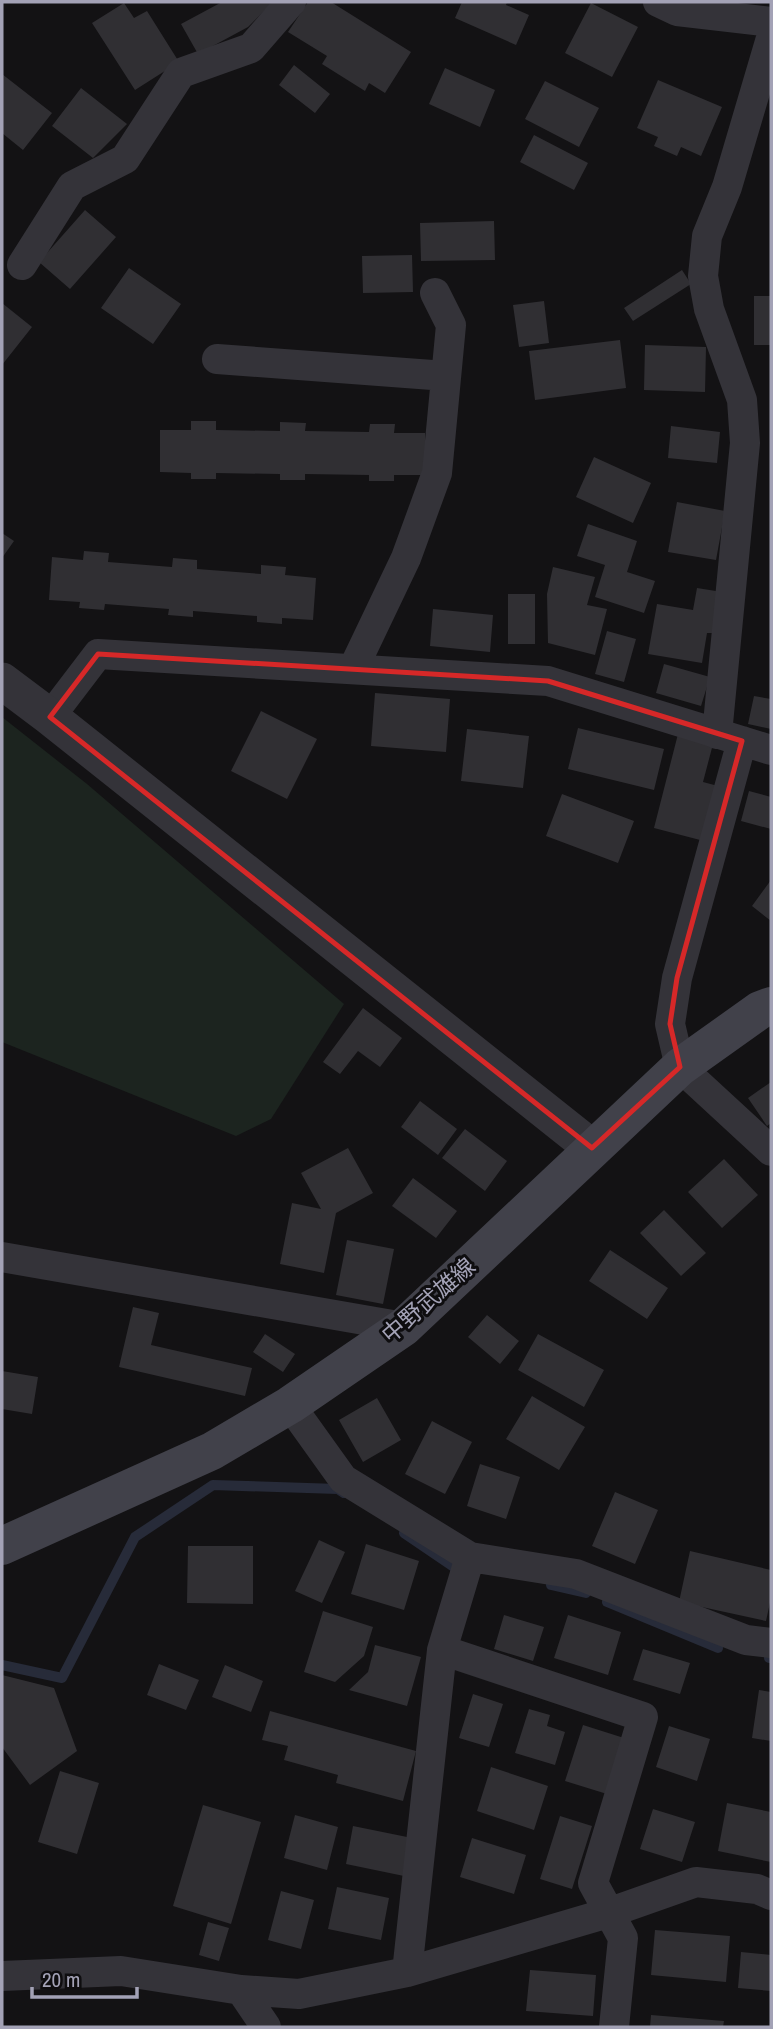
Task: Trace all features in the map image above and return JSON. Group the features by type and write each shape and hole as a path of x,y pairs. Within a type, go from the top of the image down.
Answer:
{"main road":[{"name":"中野武雄線","path":"2,1546 212,1451 290,1405 404,1327 680,1067 760,1010 771,1006"}],"street":[{"path":"22,265 72,186 125,159 181,73 251,48 291,2"},
{"path":"659,2 677,11 771,22"},
{"path":"771,38 727,187 707,236 703,275 709,309 742,400 745,443 730,737 677,978 670,1024 680,1067 771,1151"},
{"path":"353,669 406,558 437,473 451,325 435,293"},
{"path":"216,359 446,376"},
{"path":"50,717 98,654 548,681 771,750"},
{"path":"2,681 592,1148"},
{"path":"2,1257 404,1327"},
{"path":"290,1405 343,1479 470,1557 576,1574 746,1640 771,1643"},
{"path":"407,1972 442,1650 470,1557"},
{"path":"442,1650 643,1717 593,1882 622,1938 614,2027"},
{"path":"2,1976 121,1971 241,1990 299,1994 407,1972 608,1913 696,1882 757,1889 771,1895"},
{"path":"241,1990 266,2027"}],"highlighted area":[{"path":"98,654 548,681 742,741 677,978 670,1024 680,1067 592,1148 50,717"}],"shaded area":[{"path":"2,717 87,784 344,1004 271,1119 236,1136 2,1042"}],"building":[{"path":"222,2 273,2 248,27 198,54 181,24"},
{"path":"308,2 331,2 411,52 385,93 369,83 365,91 322,64 327,56 288,32"},
{"path":"462,2 507,2 506,5 529,15 516,45 455,18"},
{"path":"124,3 134,18 147,11 179,62 135,90 92,23"},
{"path":"591,3 638,27 612,77 565,53"},
{"path":"294,65 330,94 315,113 279,85"},
{"path":"445,68 495,90 480,127 429,104"},
{"path":"2,74 52,113 23,150 2,133"},
{"path":"658,80 722,107 701,156 681,147 677,156 654,146 658,137 637,128"},
{"path":"545,81 599,108 579,147 525,119"},
{"path":"81,88 127,124 93,158 52,126"},
{"path":"534,135 588,163 574,190 520,162"},
{"path":"85,210 116,237 70,289 39,262"},
{"path":"494,221 495,260 421,261 420,223"},
{"path":"412,255 413,292 363,293 362,256"},
{"path":"129,268 181,304 153,344 101,308"},
{"path":"682,270 691,284 633,321 624,308"},
{"path":"754,296 771,296 771,345 754,345"},
{"path":"544,301 549,343 519,347 513,305"},
{"path":"2,303 32,327 2,365"},
{"path":"620,340 626,388 535,400 529,351"},
{"path":"645,345 706,347 705,392 644,390"},
{"path":"191,421 216,421 216,430 280,431 280,422 306,423 305,431 369,432 370,424 395,424 394,433 425,433 425,475 394,475 394,481 369,481 369,475 305,474 305,480 280,480 280,474 216,473 216,479 191,479 191,473 160,472 160,430 191,430"},
{"path":"671,426 720,432 717,463 668,458"},
{"path":"594,457 651,483 633,523 576,497"},
{"path":"677,502 725,511 716,560 668,552"},
{"path":"588,524 637,541 627,572 655,581 644,613 595,597 605,565 577,556"},
{"path":"2,533 14,541 2,558"},
{"path":"84,551 109,553 108,562 172,567 173,558 197,560 197,569 261,574 261,565 286,567 285,575 316,578 313,620 282,618 282,624 257,622 257,616 193,611 193,617 168,615 169,609 105,604 104,610 79,608 80,602 49,600 52,557 83,560"},
{"path":"553,567 595,577 587,605 607,609 595,655 548,643 547,594"},
{"path":"697,588 722,592 714,633 707,633 702,663 648,654 657,604 693,610"},
{"path":"508,594 535,594 535,644 508,644"},
{"path":"433,609 493,615 490,652 430,646"},
{"path":"607,631 636,639 624,682 595,674"},
{"path":"664,664 710,677 701,706 656,693"},
{"path":"375,693 450,699 446,752 371,746"},
{"path":"754,696 771,699 771,729 748,724"},
{"path":"261,711 317,739 287,799 231,771"},
{"path":"578,728 664,749 654,790 568,769"},
{"path":"467,729 529,736 523,788 461,781"},
{"path":"678,734 713,744 703,782 718,786 704,841 654,828"},
{"path":"749,791 771,797 771,829 741,821"},
{"path":"562,794 634,821 618,863 546,836"},
{"path":"771,880 771,921 752,906"},
{"path":"363,1008 402,1038 380,1067 358,1051 340,1074 323,1062"},
{"path":"771,1082 771,1123 767,1126 748,1098"},
{"path":"420,1101 457,1129 438,1155 401,1127"},
{"path":"465,1129 507,1161 485,1191 442,1158"},
{"path":"348,1148 373,1193 336,1213 324,1273 280,1264 292,1203 321,1209 301,1173"},
{"path":"724,1159 758,1195 722,1228 688,1192"},
{"path":"413,1178 457,1211 436,1238 392,1206"},
{"path":"664,1210 706,1253 681,1276 640,1233"},
{"path":"347,1240 394,1249 383,1304 336,1295"},
{"path":"610,1250 668,1288 647,1319 589,1281"},
{"path":"133,1307 159,1313 151,1345 252,1368 245,1396 119,1367"},
{"path":"487,1315 519,1341 500,1364 468,1337"},
{"path":"265,1334 295,1354 283,1372 253,1352"},
{"path":"538,1334 604,1370 584,1407 518,1370"},
{"path":"2,1371 38,1377 32,1414 2,1409"},
{"path":"532,1396 585,1427 559,1470 506,1439"},
{"path":"377,1398 401,1440 363,1462 339,1420"},
{"path":"432,1421 472,1442 445,1494 405,1474"},
{"path":"480,1464 520,1477 506,1519 467,1506"},
{"path":"615,1492 658,1510 635,1564 592,1546"},
{"path":"319,1540 345,1552 322,1603 295,1591"},
{"path":"366,1544 419,1561 404,1610 351,1594"},
{"path":"188,1546 253,1546 253,1604 187,1603"},
{"path":"690,1551 771,1570 771,1598 766,1621 679,1602"},
{"path":"323,1611 373,1627 364,1656 335,1682 304,1672"},
{"path":"504,1615 544,1627 533,1661 494,1649"},
{"path":"568,1615 621,1632 608,1675 554,1658"},
{"path":"375,1645 421,1657 407,1706 349,1690 368,1672"},
{"path":"643,1649 690,1663 680,1694 633,1680"},
{"path":"159,1664 199,1680 186,1710 147,1695"},
{"path":"225,1665 263,1681 251,1712 212,1697"},
{"path":"2,1675 54,1688 77,1751 30,1785 2,1747"},
{"path":"759,1690 771,1692 771,1741 752,1738"},
{"path":"473,1694 503,1704 489,1747 459,1738"},
{"path":"529,1709 550,1715 547,1726 565,1732 555,1765 515,1753"},
{"path":"270,1711 416,1751 403,1801 336,1783 338,1775 284,1760 288,1746 262,1740"},
{"path":"583,1725 624,1738 607,1794 565,1781"},
{"path":"669,1726 710,1739 697,1781 656,1767"},
{"path":"491,1767 548,1786 534,1830 477,1811"},
{"path":"60,1771 99,1783 77,1854 38,1842"},
{"path":"727,1803 771,1812 771,1862 718,1851"},
{"path":"203,1805 261,1822 231,1924 173,1906"},
{"path":"653,1809 695,1822 682,1862 640,1849"},
{"path":"295,1815 338,1827 327,1870 284,1858"},
{"path":"560,1816 592,1826 572,1889 540,1879"},
{"path":"353,1826 412,1838 404,1876 346,1864"},
{"path":"472,1838 526,1855 514,1894 460,1877"},
{"path":"337,1887 389,1898 381,1940 328,1929"},
{"path":"281,1891 314,1900 301,1949 268,1940"},
{"path":"208,1922 229,1928 219,1961 199,1955"},
{"path":"655,1930 730,1936 726,1982 651,1975"},
{"path":"741,1952 771,1955 771,1991 738,1988"},
{"path":"530,1970 596,1975 593,2016 526,2011"},
{"path":"651,2015 724,2021 723,2027 650,2027"}],"waterway":[{"path":"2,1665 62,1678 135,1537 213,1485 338,1489 344,1493"},
{"path":"404,1533 454,1567"},
{"path":"551,1585 586,1593"},
{"path":"607,1602 718,1648"}]}
